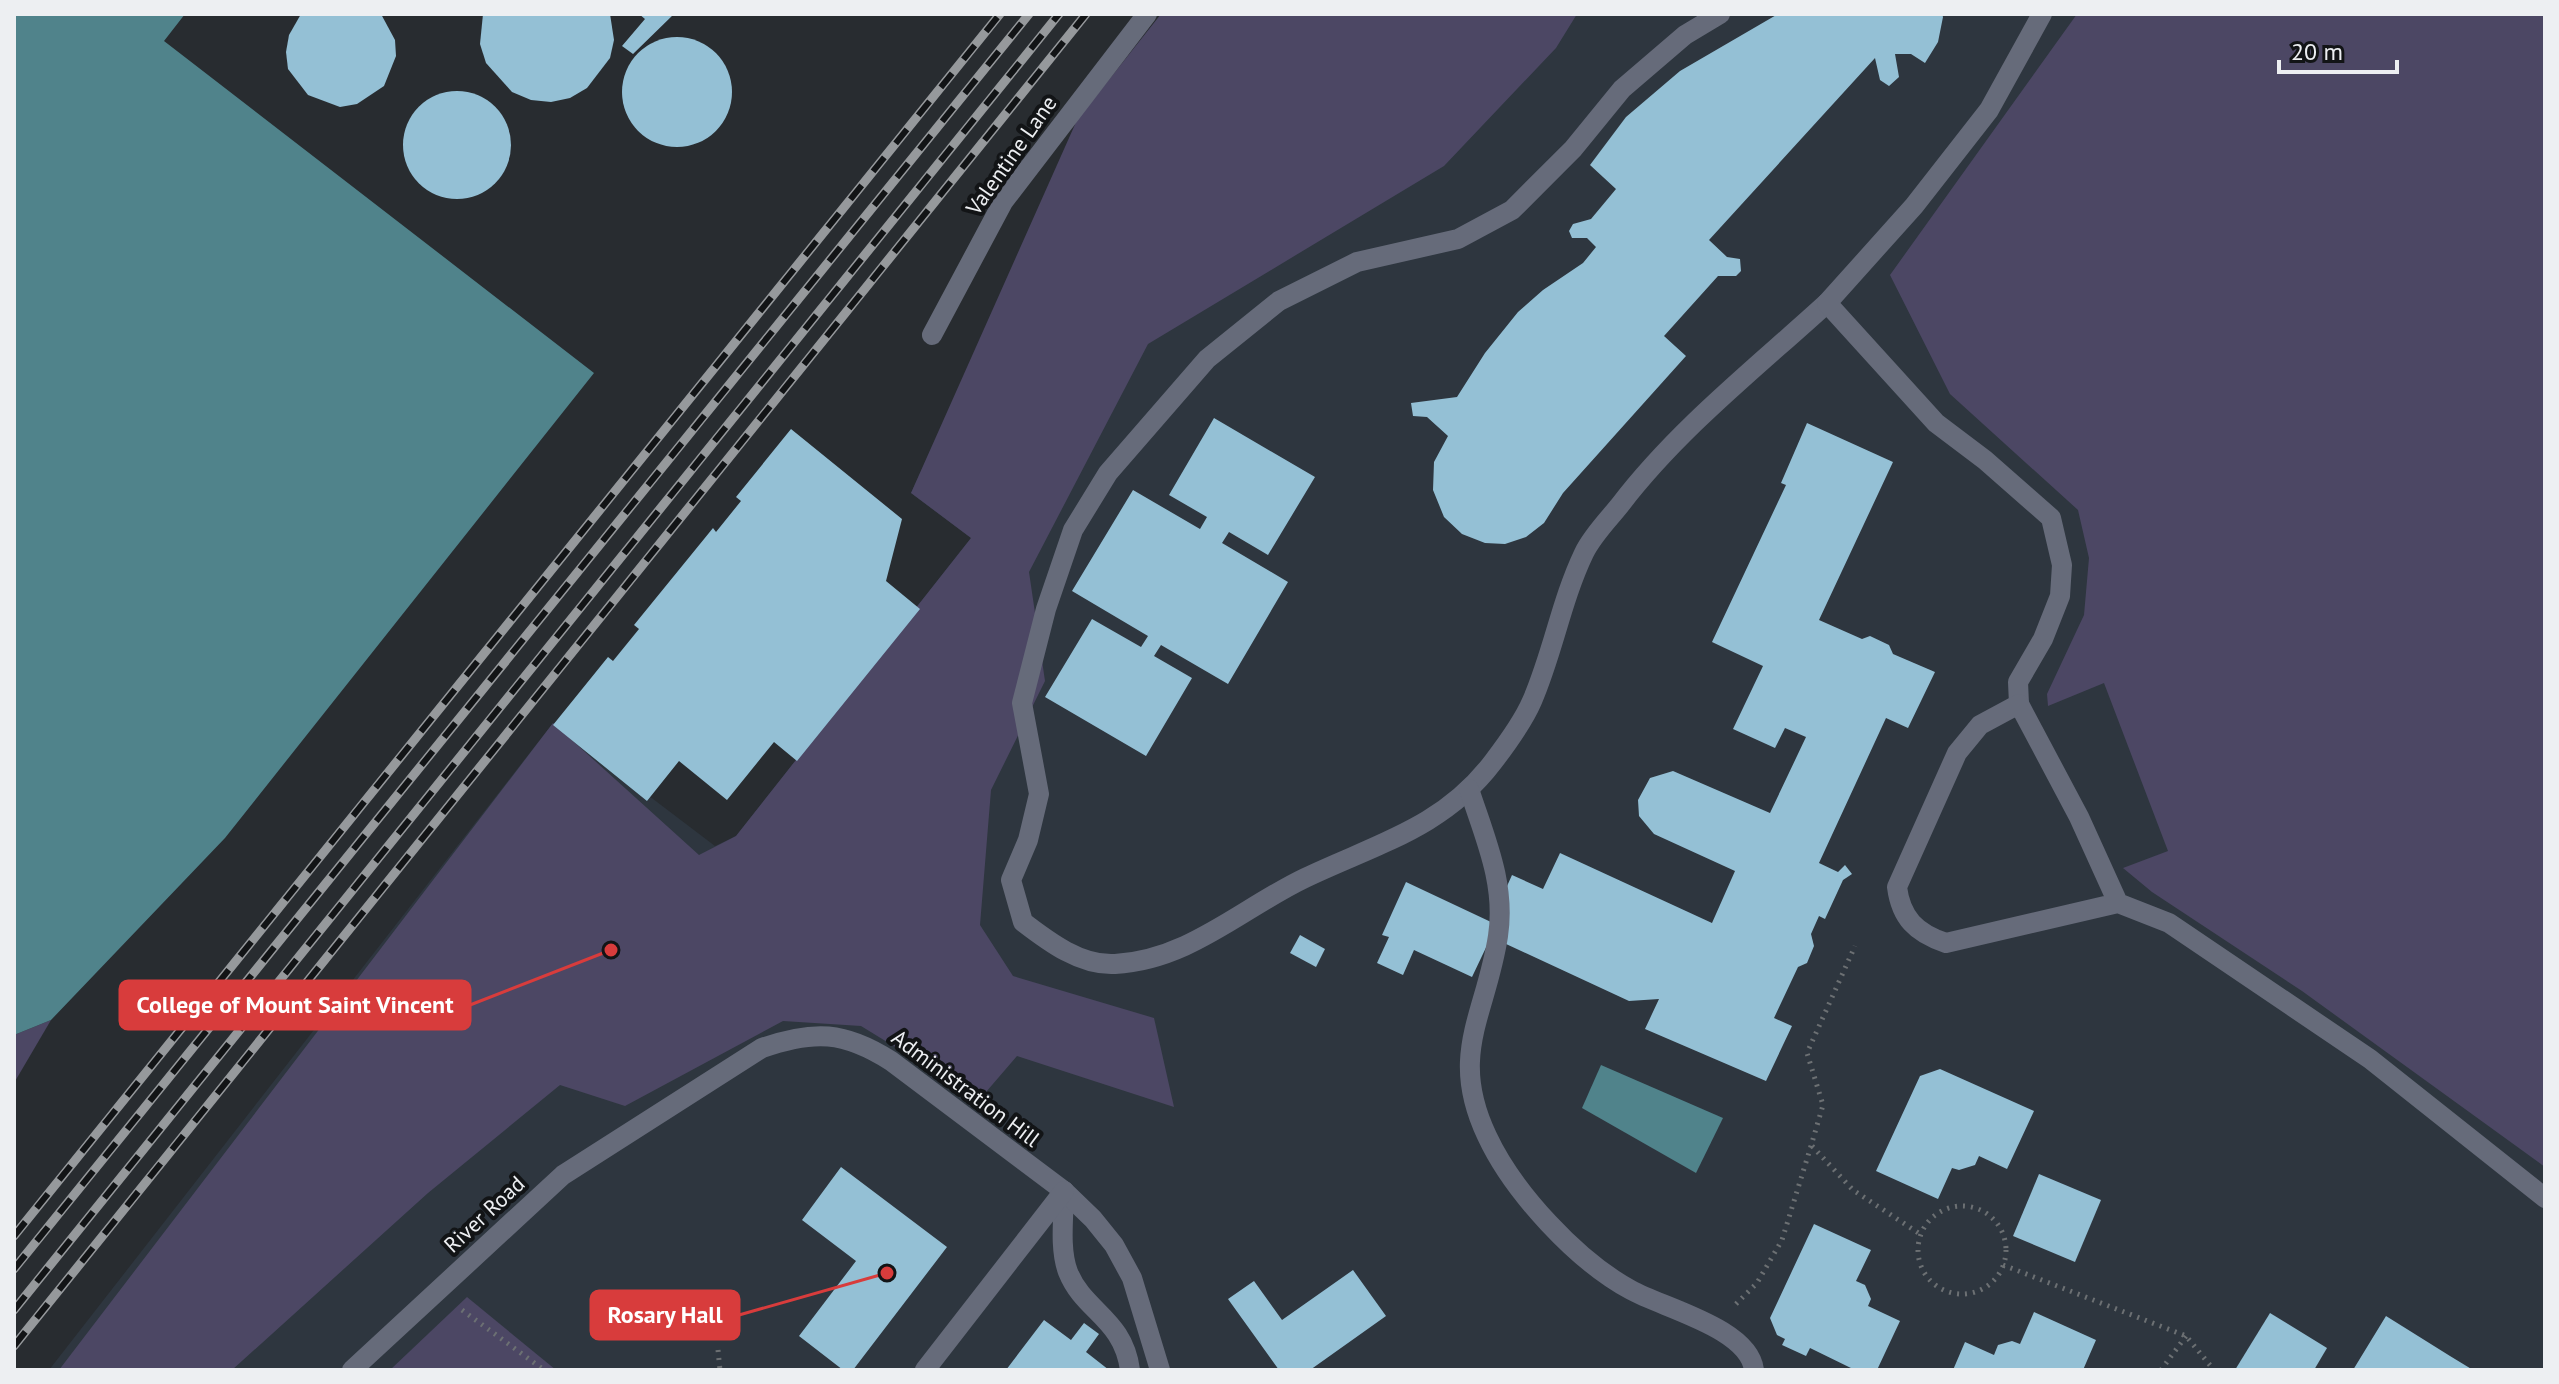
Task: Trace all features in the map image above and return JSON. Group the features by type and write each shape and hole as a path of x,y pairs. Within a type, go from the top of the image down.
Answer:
{"street":[{"name":"Valentine Lane","path":"932,335 1003,202 1147,14"},
{"path":"1720,14 1685,35 1622,89 1573,149 1512,210 1458,239 1357,262 1279,301 1207,359 1108,473 1073,530 1046,609 1022,703 1039,794 1028,840 1011,880 1023,922 1078,956 1112,964 1162,956 1223,927 1304,879 1428,823 1469,789 1493,763 1531,703 1585,550 1622,502 1684,434 1827,303 1914,206 1989,110 2042,14"},
{"path":"1827,303 1936,423 1985,460 2051,518 2062,565 2060,596 2043,639 2018,682 2019,704 2079,817 2118,903"},
{"path":"2019,704 1980,725 1957,753 1897,887 1899,906 1909,922 1926,936 1946,943 2118,903 2169,923 2370,1059 2545,1198"},
{"path":"1469,789 1499,882 1498,936 1469,1049 1470,1088 1487,1137 1522,1191 1575,1249 1630,1290 1693,1317 1735,1340 1754,1370"},
{"name":"Administration Hill","path":"662,1111 762,1048 790,1038 840,1036 866,1045 1064,1191 1114,1245 1132,1278 1160,1370"},
{"name":"River Road","path":"352,1370 563,1175 662,1111"},
{"path":"925,1370 1064,1191"},
{"path":"1064,1191 1065,1261 1069,1275 1118,1332 1130,1370"}],"path":[{"path":"1693,1317 1737,1304 1757,1283 1782,1240 1823,1105 1807,1053 1855,946"},
{"path":"1811,1146 1853,1190 1920,1234"},
{"path":"1966,1206 1979,1209 2000,1228 2005,1241 2003,1265 1994,1281 1981,1289 1951,1293 1927,1277 1919,1263 1920,1234 1938,1212 1966,1206"},
{"path":"2003,1265 2186,1336 2214,1370"},
{"path":"436,1291 544,1370"},
{"path":"2161,1370 2186,1336"},
{"path":"718,1350 720,1370"}],"shaded area":[{"path":"1161,14 1577,14 1556,48 1444,166 1148,344 1029,572 1045,681 991,790 980,925 1013,976 1154,1018 1174,1107 1017,1056 980,1099 861,1026 783,1021 625,1106 560,1085 428,1193 232,1370 59,1370 553,723 699,855 736,836 971,538 911,493 1077,120"},
{"path":"1163,14 2545,14 2545,1370 49,1370 553,723 715,846 736,836 971,538 911,493 988,325"},
{"path":"2077,14 2545,14 2545,1167 2302,991 2152,892 2123,868 2168,851 2104,683 2048,706 2047,694 2084,615 2089,558 2078,510 1950,394 1890,275"},
{"path":"51,1020 14,1083 14,1035"},
{"path":"467,1297 556,1370 390,1370"}],"water":[{"path":"14,14 185,14 164,41 594,373 225,838 51,1020 14,1035"},
{"path":"1601,1065 1723,1118 1696,1173 1582,1108"}],"building":[{"path":"301,14 381,14 395,40 396,56 384,86 357,104 340,107 308,95 288,69 286,52 289,35"},
{"path":"483,14 610,14 614,40 610,58 587,88 570,98 551,102 531,100 512,92 486,63 480,44"},
{"path":"639,14 674,14 633,54 622,46 645,19"},
{"path":"1778,14 1942,14 1943,17 1938,42 1925,63 1911,54 1895,54 1899,77 1889,86 1880,80 1875,58 1709,240 1727,257 1740,259 1741,271 1736,276 1718,276 1664,336 1686,356 1563,493 1544,523 1526,537 1505,544 1485,543 1462,534 1444,517 1433,490 1434,462 1448,436 1427,417 1413,416 1411,403 1457,397 1485,353 1518,312 1543,290 1583,263 1596,247 1587,238 1572,238 1569,231 1573,224 1591,219 1616,189 1590,165 1626,117 1680,71"},
{"path":"677,37 698,41 716,53 728,71 732,92 728,113 716,131 698,143 677,147 656,143 638,131 626,113 622,92 626,71 638,53 656,41"},
{"path":"457,91 478,95 495,107 507,124 511,145 507,166 495,183 478,195 457,199 436,195 419,183 407,166 403,145 407,124 419,107 436,95"},
{"path":"1214,418 1315,477 1268,555 1229,532 1222,543 1288,582 1228,684 1161,645 1154,656 1192,678 1146,756 1045,697 1092,619 1141,647 1148,636 1072,591 1133,490 1200,529 1207,517 1169,495"},
{"path":"1807,423 1893,462 1819,620 1862,639 1870,636 1889,645 1893,654 1935,672 1908,728 1886,718 1819,863 1838,872 1845,865 1852,874 1843,880 1825,919 1819,916 1811,934 1814,946 1807,963 1798,967 1774,1018 1792,1026 1766,1081 1645,1029 1659,999 1629,1001 1491,937 1472,977 1414,950 1403,975 1377,963 1389,937 1382,935 1406,882 1491,922 1512,875 1543,889 1560,853 1712,923 1735,871 1654,834 1639,816 1638,800 1650,778 1673,771 1770,813 1806,737 1785,728 1775,748 1733,729 1763,666 1712,642 1786,485 1781,483"},
{"path":"791,429 902,519 886,581 920,609 797,761 774,742 727,800 679,761 647,801 553,725 608,657 613,661 639,629 634,625 713,528 716,532 741,501 736,497"},
{"path":"1300,935 1325,949 1316,967 1290,953"},
{"path":"1940,1069 2034,1111 2007,1169 1979,1156 1975,1165 1959,1170 1952,1168 1938,1199 1876,1171 1920,1076"},
{"path":"841,1167 947,1247 853,1370 843,1370 799,1336 856,1261 802,1220"},
{"path":"2039,1174 2101,1200 2075,1262 2013,1236"},
{"path":"1814,1224 1871,1250 1856,1281 1865,1285 1871,1299 1868,1306 1900,1321 1877,1370 1855,1370 1810,1348 1806,1356 1782,1345 1785,1339 1777,1335 1770,1318"},
{"path":"1353,1270 1386,1316 1310,1370 1279,1370 1228,1299 1254,1281 1282,1320"},
{"path":"2034,1312 2096,1340 2083,1370 1953,1370 1965,1342 1994,1355 1998,1345 2012,1341 2020,1344"},
{"path":"2270,1313 2327,1348 2314,1370 2235,1370"},
{"path":"2386,1316 2450,1356 2473,1370 2353,1370"},
{"path":"1044,1320 1071,1340 1084,1323 1099,1334 1086,1352 1109,1370 1006,1370"}],"railway":[{"path":"14,1236 1000,14"},
{"path":"14,1269 1029,14"},
{"path":"14,1310 1059,14"},
{"path":"14,1346 1086,14"}],"place":[{"name":"College of Mount Saint Vincent","path":"611,950"},
{"name":"Rosary Hall","path":"887,1273"}]}
